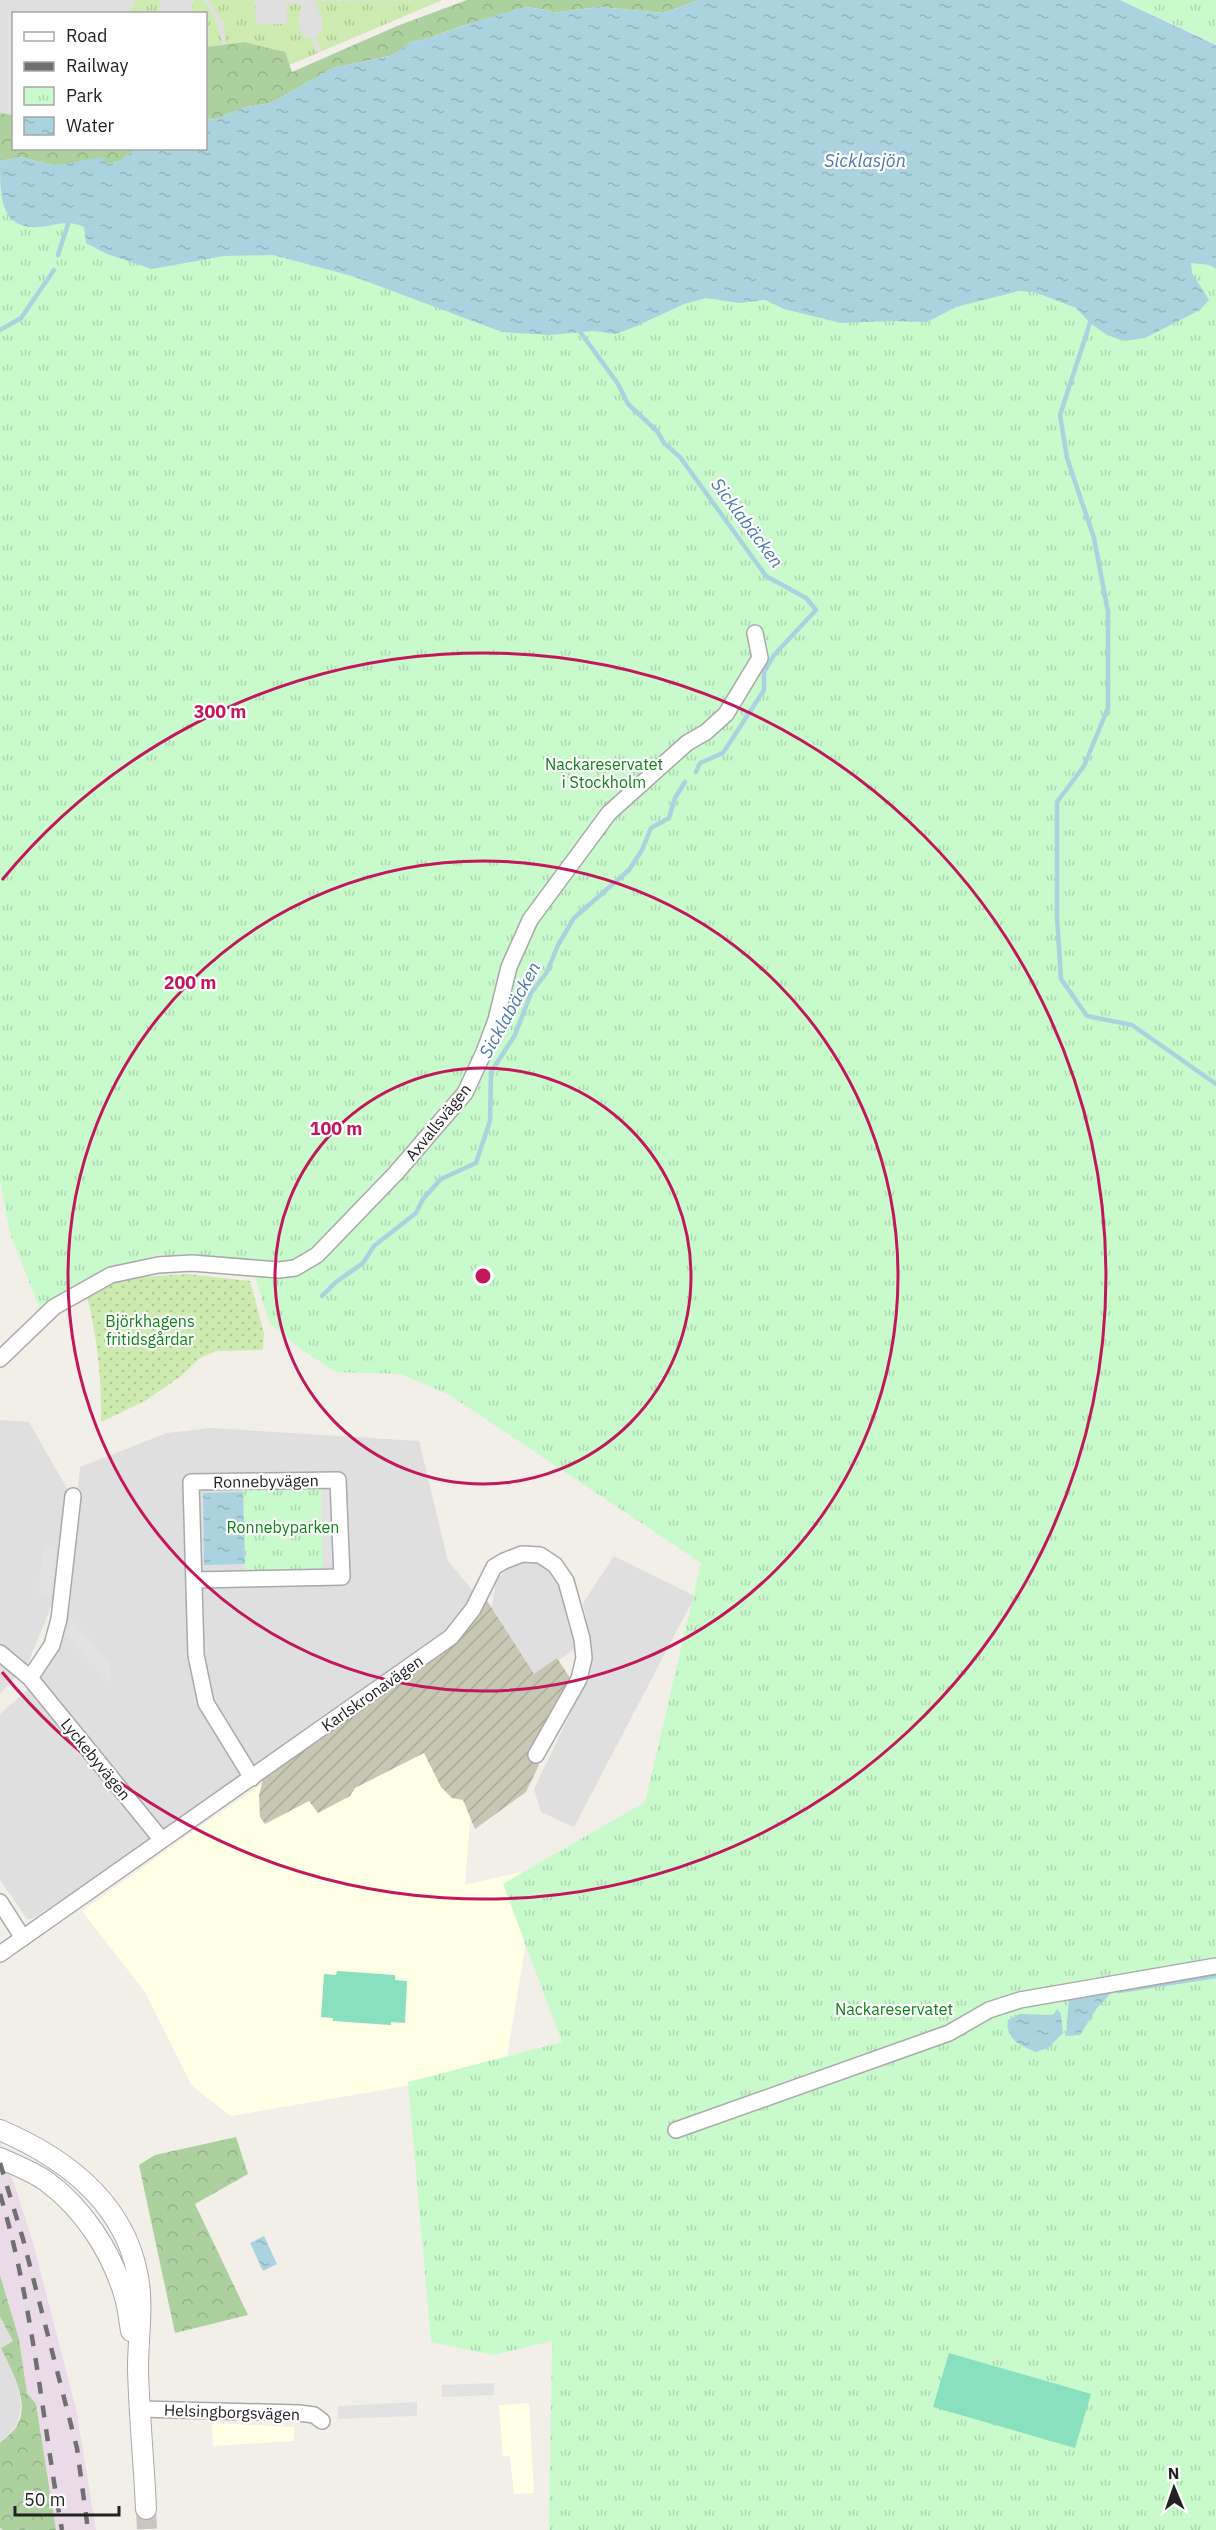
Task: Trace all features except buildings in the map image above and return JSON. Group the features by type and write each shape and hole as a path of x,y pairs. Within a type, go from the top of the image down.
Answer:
{"street":[{"name":"Axvallsvägen","path":"0,1359 54,1307 111,1275 158,1265 192,1263 279,1270 295,1268 317,1255 396,1173 465,1093 484,1052 501,1002 509,967 531,920 609,813 687,743 706,732 726,714 760,658 755,633"},
{"name":"Ronnebyvägen","path":"194,1580 342,1577 338,1480 191,1482 196,1655 206,1703 252,1778"},
{"path":"30,1678 52,1645 59,1619 73,1496"},
{"name":"Karlskronavägen","path":"0,1954 452,1637 468,1616 494,1567 504,1560 522,1554 540,1555 555,1564 566,1581 582,1639 584,1658 579,1679 536,1755"},
{"name":"Lyckebyvägen","path":"0,1653 30,1678 161,1839"},
{"path":"0,1902 23,1938"},
{"path":"676,2130 949,2033 989,2010 1020,2000 1216,1966"},
{"path":"0,2130 59,2159 83,2180 109,2209 129,2247 138,2272 141,2303 138,2369 146,2509"},
{"path":"0,2158 44,2180 70,2201 92,2229 110,2260 125,2295 138,2369"},
{"name":"Helsingborgsvägen","path":"140,2409 299,2413 314,2415 322,2421"}],"shaded area":[{"path":"0,0 442,0 289,65 284,52 244,42 207,47 207,12 12,12 12,115 0,113"},
{"path":"0,1420 29,1422 70,1494 62,1565 48,1615 28,1663 0,1694"},
{"path":"210,1428 419,1441 448,1561 473,1591 464,1612 449,1630 65,1897 32,1919 27,1919 0,1880 0,1714 37,1681 63,1624 80,1467 167,1433"},
{"path":"321,1491 334,1491 335,1562 323,1563"},
{"path":"44,1545 57,1547 51,1597 38,1596"},
{"path":"614,1556 695,1596 574,1827 541,1812 534,1789 589,1674 592,1651 583,1603"},
{"path":"528,1561 545,1563 561,1587 575,1649 511,1693 491,1612 496,1580 510,1567"},
{"path":"486,1599 534,1674 557,1658 570,1678 528,1759 539,1765 526,1792 475,1829 463,1800 452,1798 441,1787 424,1753 355,1788 350,1796 318,1813 309,1801 265,1824 260,1817 259,1796 263,1778 454,1641"},
{"path":"74,1622 110,1663 111,1685 62,1632"},
{"path":"425,1672 472,1792 465,1885 521,1872 529,1924 505,2069 231,2116 192,2086 145,1992 82,1911"},
{"path":"0,2141 32,2239 76,2409 96,2530 56,2530 36,2404 27,2393 19,2339 0,2275"},
{"path":"0,2317 13,2341 1,2348 19,2386 21,2407 17,2425 0,2443"},
{"path":"494,2383 494,2395 442,2397 442,2385"},
{"path":"417,2402 417,2416 338,2419 338,2406"},
{"path":"529,2403 534,2493 514,2494 510,2456 503,2457 499,2405"},
{"path":"212,2423 294,2427 294,2441 213,2446"}],"green space":[{"path":"136,0 160,0 159,12 130,12"},
{"path":"193,0 203,0 206,3 218,25 222,44 207,47 207,12 191,12"},
{"path":"208,0 255,0 256,24 287,24 287,4 301,4 300,30 306,38 311,38 318,53 289,65 284,52 244,42 226,44 224,24"},
{"path":"316,0 442,0 322,51 316,38 323,23"},
{"path":"467,0 699,0 663,13 599,7 552,13 526,7 411,42 394,55 333,68 271,103 246,107 216,119 207,120 207,47 244,42 285,52 292,72 397,26"},
{"path":"1121,0 1216,0 1216,44"},
{"path":"0,113 12,115 12,150 135,150 118,162 107,164 73,163 54,166 22,157 0,161"},
{"name":"Nackareservatet i Stockholm","path":"1216,156 1216,2530 549,2530 552,2341 493,2355 431,2342 408,2082 562,2042 503,1884 645,1802 701,1563 448,1394 401,1374 336,1372 303,1351 270,1324 252,1268 156,1255 87,1278 41,1312 10,1233 0,1181 0,168"},
{"name":"Björkhagens fritidsgårdar","path":"188,1274 250,1281 264,1333 263,1350 216,1351 200,1358 181,1376 145,1401 101,1422 98,1359 87,1296 125,1278"},
{"name":"Ronnebyparken","path":"321,1486 323,1570 245,1572 243,1488"},
{"path":"337,1971 395,1975 395,1980 407,1981 405,2023 391,2022 391,2025 333,2021 333,2018 321,2017 324,1974 336,1975"},
{"path":"236,2137 248,2174 195,2204 248,2315 175,2333 139,2165 155,2155"},
{"path":"0,2275 19,2339 27,2393 36,2404 56,2530 3,2530 0,2528 0,2443 17,2426 22,2406 18,2386 1,2348 13,2341 0,2317"},
{"path":"949,2353 1091,2394 1075,2448 933,2407"}],"water":[{"name":"Sicklasjön","path":"699,0 1120,0 1216,45 1216,269 1210,265 1191,263 1192,273 1209,300 1200,310 1145,338 1124,341 1107,335 1090,323 1076,308 1034,292 1019,291 956,307 927,322 841,323 784,309 765,300 739,303 706,298 684,304 615,334 593,331 550,335 502,332 352,276 273,255 224,256 152,269 107,254 86,243 84,227 79,225 66,223 32,227 20,225 6,211 1,188 0,161 22,157 54,166 102,157 107,164 118,162 135,150 207,150 207,120 216,119 246,107 271,103 333,68 394,55 411,42 526,7 552,13 599,7 663,13"},
{"path":"243,1492 245,1564 204,1565 203,1493"},
{"path":"1113,1991 1097,2008 1080,2035 1066,2036 1069,1998"},
{"path":"1057,2009 1061,2014 1063,2033 1048,2048 1036,2052 1019,2044 1011,2037 1008,2020 1020,2014 1053,2015"},
{"path":"264,2236 277,2264 263,2271 250,2243"}],"waterway":[{"path":"58,255 69,221"},
{"path":"0,330 21,318 54,270"},
{"path":"1090,323 1060,415 1067,458 1094,538 1108,612 1108,708 1084,766 1057,802 1057,918 1061,979 1087,1016 1132,1025 1216,1084"},
{"name":"Sicklabäcken","path":"581,333 618,384 628,404 680,457 766,576 806,598 816,610 774,655 764,672 764,690 723,753 700,763 696,772"},
{"name":"Sicklabäcken","path":"322,1296 336,1282 363,1263 374,1246 416,1213 423,1199 441,1179 476,1163 490,1121 491,1072 515,1035 531,993 547,972 558,945 574,918 629,870 642,850 651,828 669,818 675,798 685,782"},
{"path":"1119,1991 1216,1976"}],"tunnel":[{"path":"146,2509 147,2530"}],"railway":[{"path":"0,2163 23,2239 77,2448 88,2530"},
{"path":"0,2194 29,2319 62,2530"}],"park label":[{"name":"Nackareservatet","path":"894,2009"}]}
